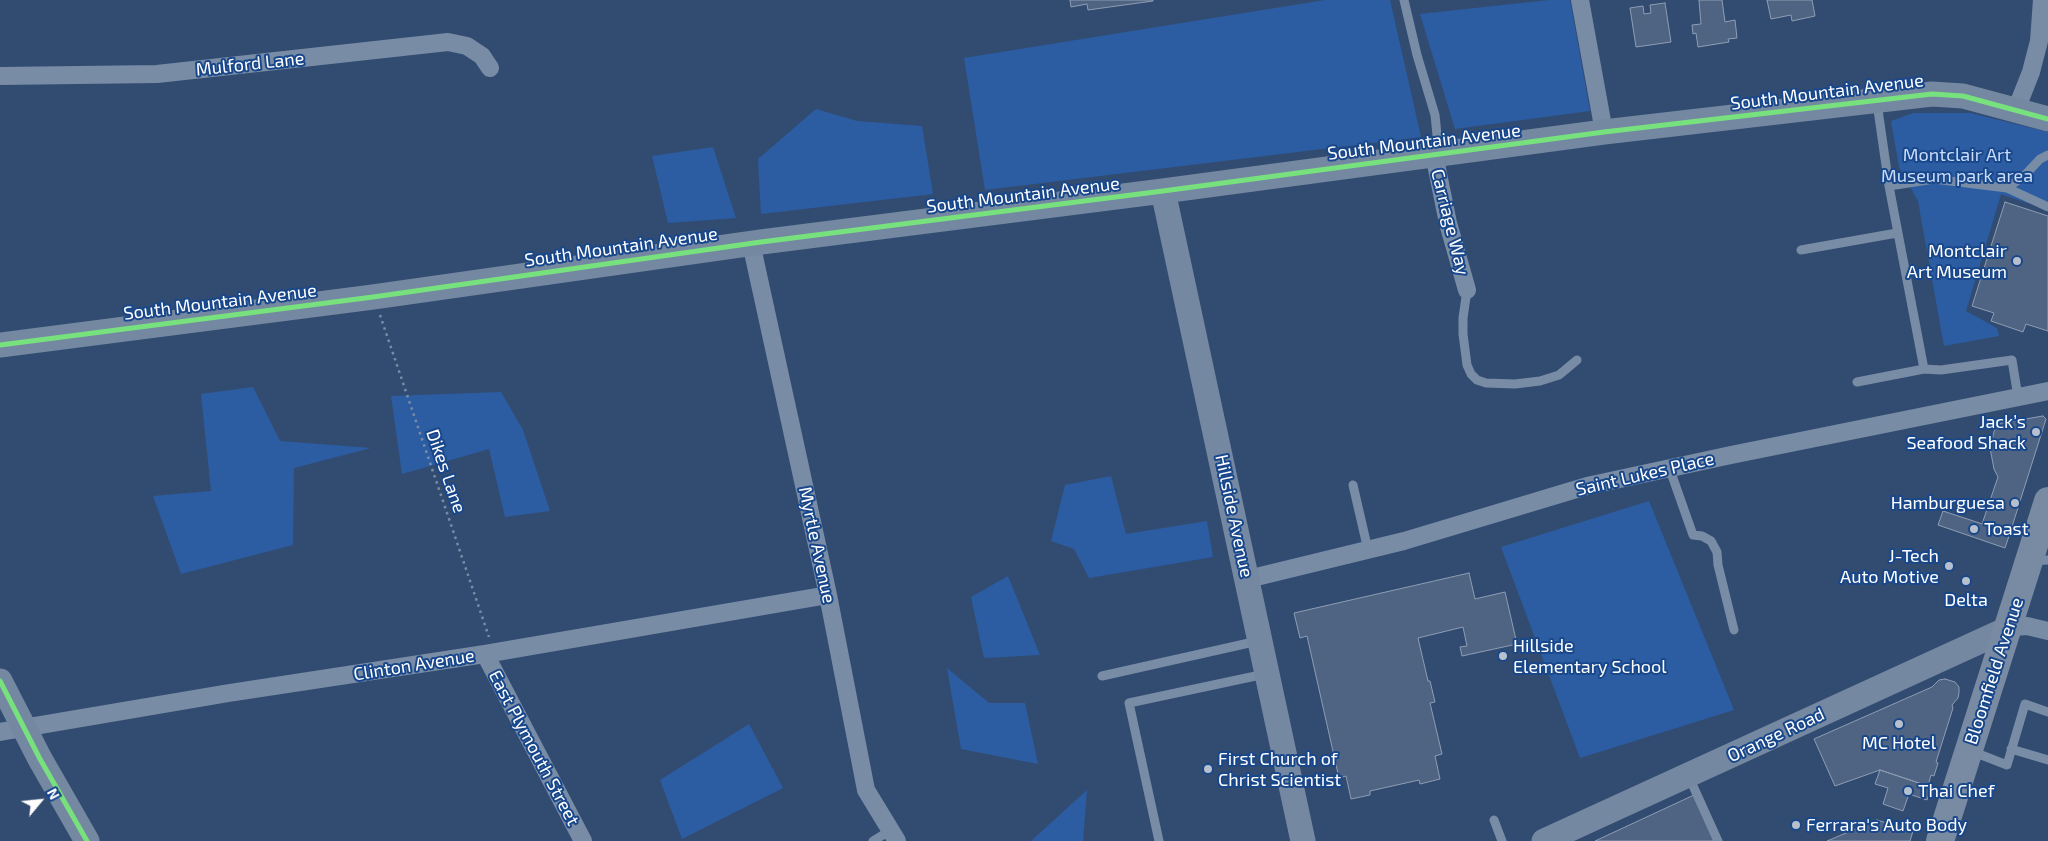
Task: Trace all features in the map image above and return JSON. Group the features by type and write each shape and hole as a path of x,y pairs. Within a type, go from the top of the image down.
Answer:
{"main road":[{"name":"Bloomfield Avenue","path":"1940,841 2007,629 2039,561 2048,502"}],"street":[{"path":"1580,0 1604,132"},
{"path":"2016,110 2031,72 2039,41 2042,0"},
{"name":"Mulford Lane","path":"0,76 157,74 448,42 467,46 482,56 490,68"},
{"name":"South Mountain Avenue","path":"0,345 374,298 751,243 1163,191 1604,132 1876,100 1932,94 1964,96 2048,119"},
{"name":"Carriage Way","path":"1434,154 1448,223 1467,290"},
{"name":"Hillside Avenue","path":"1163,191 1303,841"},
{"name":"Myrtle Avenue","path":"751,243 828,595 866,790 894,836"},
{"name":"Saint Lukes Place","path":"1248,579 1404,541 1587,486 1669,467 2048,391"},
{"name":"Clinton Avenue","path":"0,732 229,693 489,653 828,595"},
{"path":"2007,629 2027,626 2048,631"},
{"name":"Orange Road","path":"1545,841 2007,629"},
{"name":"East Plymouth Street","path":"489,653 583,841"},
{"path":"0,680 24,728 87,841"}],"lane":[{"path":"1404,0 1417,56 1435,115 1438,144 1434,154"},
{"path":"1876,100 1888,186 1924,369"},
{"path":"2007,188 2025,175 2040,159 2048,155"},
{"path":"1888,186 1934,179 2007,188 2048,207"},
{"path":"1801,250 1897,233"},
{"path":"1467,290 1462,318 1463,334 1467,365 1471,374 1477,380 1486,384 1515,384 1540,381 1559,374 1577,360"},
{"path":"1857,382 1924,369 1941,370 2012,360 2018,397"},
{"path":"1669,467 1693,534 1711,541 1717,552 1718,565 1734,630"},
{"path":"1353,485 1368,550"},
{"path":"1102,676 1260,640"},
{"path":"1159,841 1129,703 1268,673"},
{"path":"1968,750 2007,764 2025,704 2048,712"},
{"path":"2012,749 2048,760"},
{"path":"1688,775 1718,841"},
{"path":"1494,820 1502,841"},
{"path":"873,841 894,836"}],"green space":[{"path":"1325,0 1390,0 1421,137 985,190 964,58"},
{"path":"1549,0 1570,0 1590,111 1455,129 1420,14"},
{"path":"816,109 857,121 922,126 933,194 761,214 758,159"},
{"name":"Montclair Art Museum park area","path":"1913,113 1970,113 2048,132 2048,210 2001,194 1966,311 1997,328 1999,336 1944,346 1918,201 1899,167 1891,121"},
{"path":"713,147 736,218 668,223 652,156"},
{"path":"253,387 280,441 371,448 294,468 293,545 181,574 153,496 211,491 201,394"},
{"path":"501,392 523,430 550,511 505,517 489,449 402,474 391,396"},
{"path":"1111,476 1126,534 1207,521 1213,557 1089,578 1074,549 1051,541 1065,485"},
{"path":"1649,501 1734,710 1580,758 1501,547"},
{"path":"1008,576 1040,655 984,658 971,597"},
{"path":"947,668 989,703 1025,703 1038,764 961,749"},
{"path":"749,724 783,788 682,839 660,780"},
{"path":"1087,790 1083,841 1031,841"}],"building":[{"path":"1070,0 1153,1 1088,10 1087,4 1071,7"},
{"path":"1699,0 1722,0 1725,22 1735,20 1737,38 1728,39 1729,42 1698,47 1696,33 1693,34 1692,25 1701,24"},
{"path":"1767,0 1812,0 1815,16 1792,21 1791,15 1771,19"},
{"path":"1665,3 1671,42 1636,47 1630,8 1643,6 1644,14 1651,13 1650,5"},
{"name":"Montclair Art Museum","path":"2005,202 2048,216 2048,331 2026,324 2023,332 1991,321 1994,313 1972,306"},
{"path":"2043,416 2046,419 2010,533 1982,524 1998,477 1994,469 1990,448 1996,424"},
{"name":"Toast","path":"1943,511 2010,533 2005,548 1938,525"},
{"path":"1469,573 1475,599 1505,592 1517,644 1462,656 1460,647 1467,646 1463,627 1418,638 1435,702 1430,703 1442,754 1435,756 1440,779 1420,784 1419,780 1370,791 1370,795 1351,799 1346,776 1339,778 1307,636 1300,638 1294,613"},
{"name":"MC Hotel","path":"1945,679 1955,682 1959,687 1959,693 1958,698 1952,705 1953,708 1936,762 1938,763 1934,776 1931,775 1928,786 1880,770 1835,786 1814,739 1932,687 1939,680"},
{"name":"Thai Chef","path":"1880,770 1931,787 1927,800 1909,794 1903,811 1883,804 1888,788 1875,784"},
{"path":"1694,795 1715,841 1595,841"},
{"path":"1877,820 1913,831 1910,841 1827,841"}],"cycle path":[{"path":"0,345 373,297 761,242 1604,132 1932,94 1963,96 2048,119"},
{"path":"0,681 40,759 87,841"}],"place":[{"name":"Montclair Art Museum","path":"2017,261"},
{"name":"Jack’s Seafood Shack","path":"2036,432"},
{"name":"Hamburguesa","path":"2015,503"},
{"name":"Toast","path":"1974,529"},
{"name":"J-Tech Auto Motive","path":"1949,566"},
{"name":"Delta","path":"1966,581"},
{"name":"Hillside Elementary School","path":"1503,656"},
{"name":"MC Hotel","path":"1899,724"},
{"name":"First Church of Christ Scientist","path":"1208,769"},
{"name":"Thai Chef","path":"1908,791"},
{"name":"Ferrara's Auto Body","path":"1796,825"}]}
